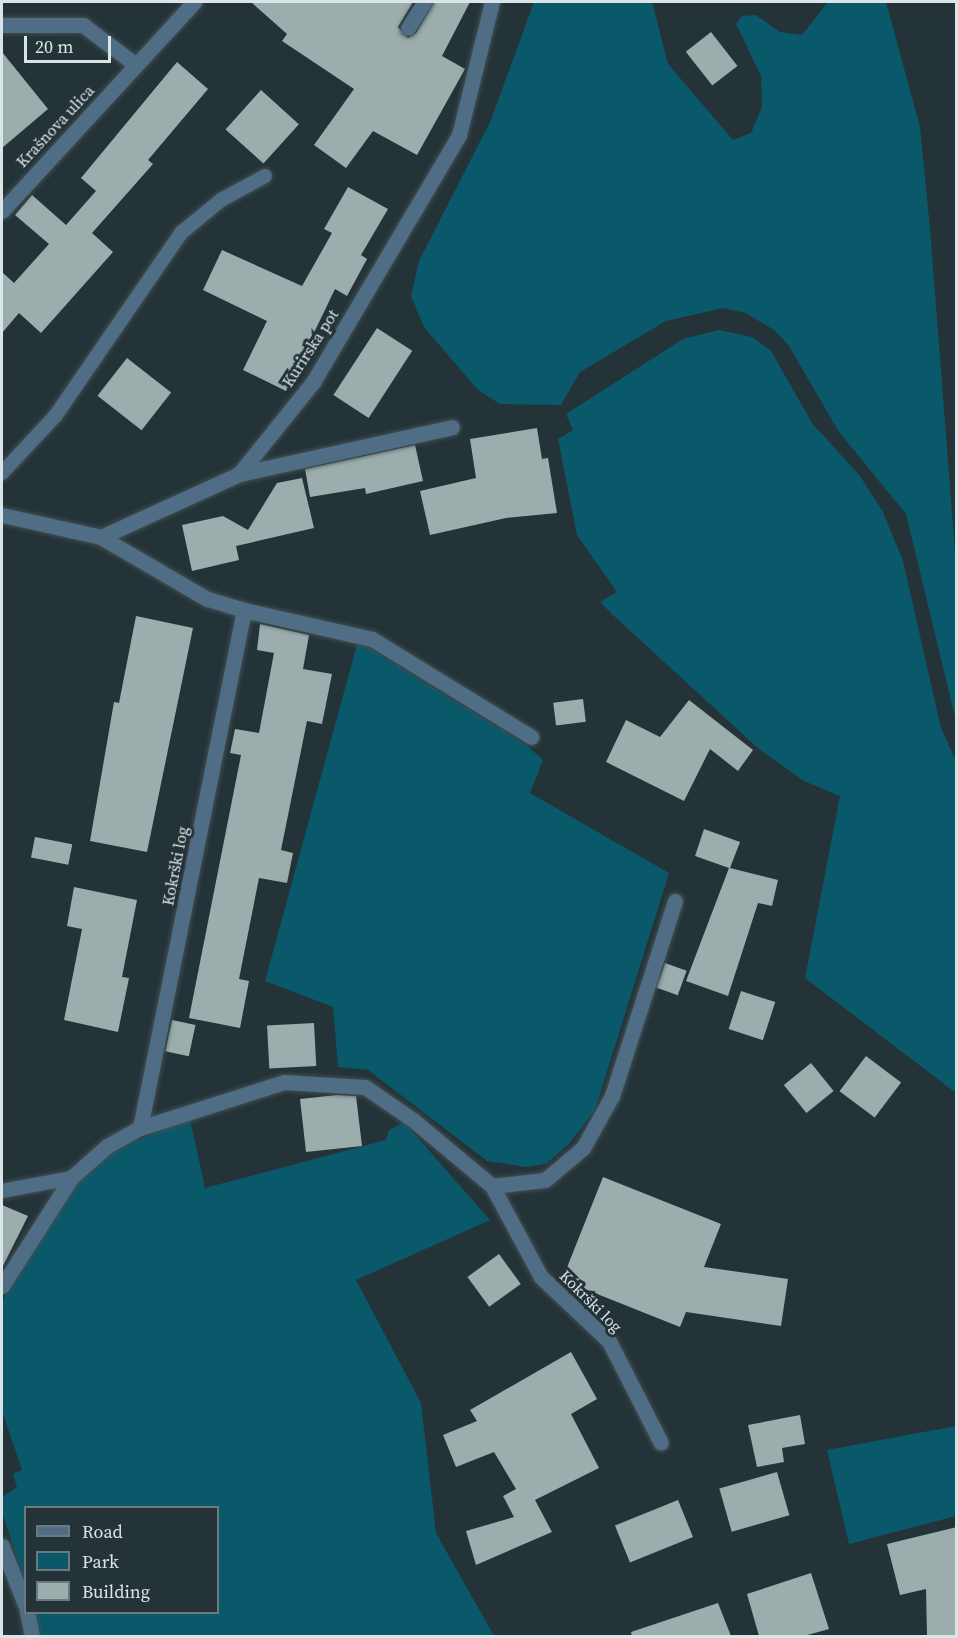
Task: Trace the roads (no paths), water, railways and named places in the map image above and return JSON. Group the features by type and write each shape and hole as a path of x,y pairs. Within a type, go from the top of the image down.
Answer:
{"street":[{"name":"Krašnova ulica","path":"2,211 194,2"},
{"path":"408,28 424,2"},
{"name":"Kurirska pot","path":"101,537 239,474 313,382 459,135 492,2"},
{"path":"2,25 83,26 136,65"},
{"path":"239,474 452,427"},
{"path":"2,515 101,537 207,599 244,610 372,639 531,737"},
{"name":"Kokrški log","path":"140,1128 244,610"},
{"path":"492,1186 545,1180 583,1148 612,1096 675,901"},
{"name":"Kokrški log","path":"2,1286 71,1178 107,1146 140,1128 284,1082 365,1088 413,1120 492,1186 541,1277 609,1341 661,1443"},
{"path":"2,1546 24,1601"},
{"path":"27,1614 32,1636"}],"lane":[{"path":"2,473 56,415 181,234 221,200 265,176"},
{"path":"2,1191 71,1178"}]}
